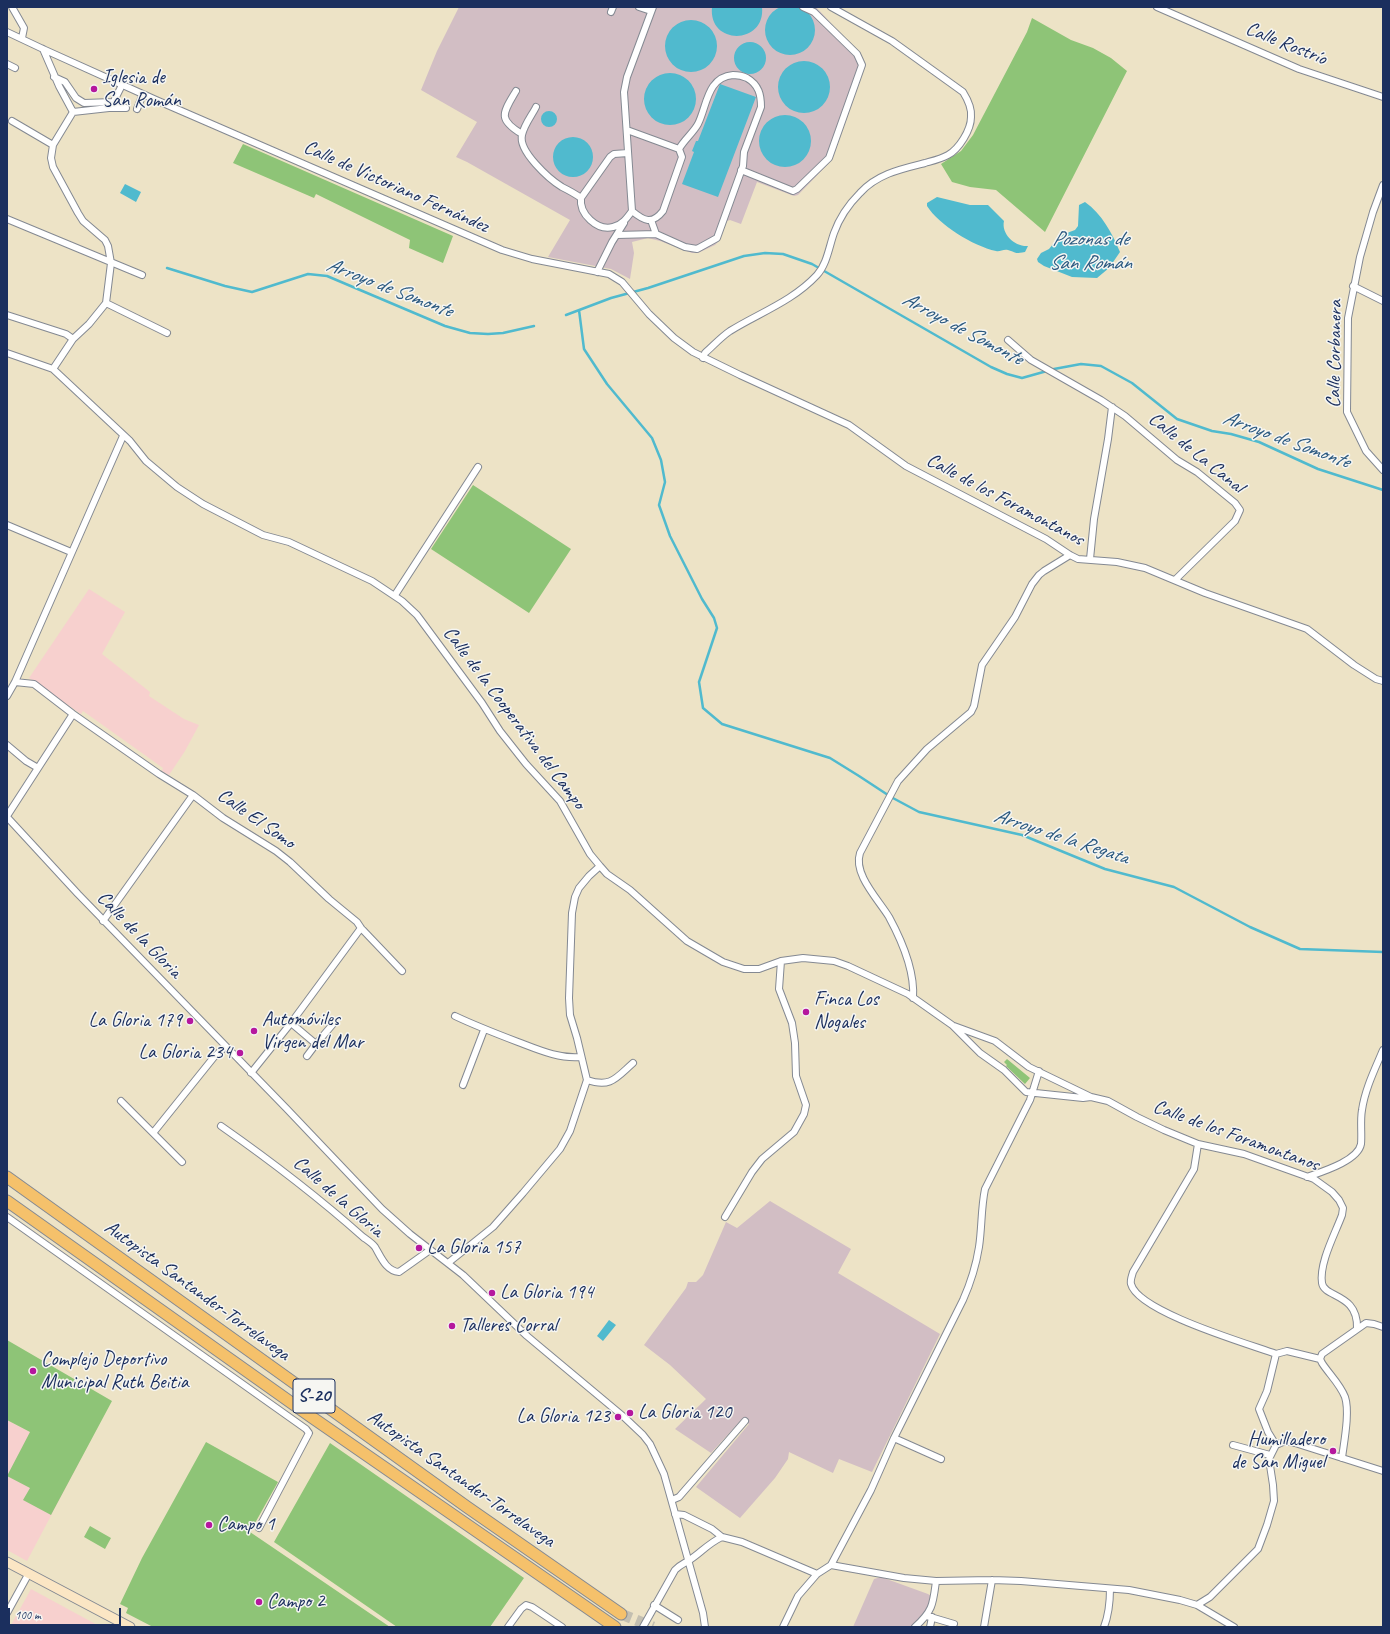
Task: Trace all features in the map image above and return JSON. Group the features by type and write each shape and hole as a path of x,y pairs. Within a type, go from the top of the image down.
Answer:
{"highway":[{"name":"Autopista Santander-Torrelavega","path":"7,1177 467,1507 621,1614"},
{"name":"Autopista Santander-Torrelavega","path":"7,1201 310,1416 615,1627"}],"main road":[{"path":"7,1562 130,1627"}],"street":[{"path":"12,7 24,28 22,38"},
{"path":"597,272 624,222 632,211 624,92 627,77 652,9 639,7"},
{"path":"741,170 793,191 797,189 829,158 862,66 861,60 857,54 814,12 803,7"},
{"path":"704,358 705,353 729,332 792,296 806,286 818,274 825,262 834,232 843,215 860,192 873,180 895,171 948,155 957,147 963,138 971,119 970,105 963,92 892,41 831,7"},
{"name":"Calle Rostrío","path":"1157,7 1299,70 1383,97"},
{"name":"Calle de Victoriano Fernández","path":"7,32 122,85 502,250 532,260 609,274 626,286 637,298"},
{"path":"43,49 54,77 73,112"},
{"path":"7,64 14,68"},
{"path":"617,235 656,234 685,247 697,249 717,238 741,170 744,152 761,107 760,91 755,84 747,78 737,75 719,79 713,85 697,125 679,149"},
{"path":"54,77 65,82 76,98 84,103 111,105 126,108"},
{"path":"111,105 122,85"},
{"path":"516,91 506,108 504,115 505,120 511,127 522,134"},
{"path":"137,109 143,94"},
{"path":"53,368 73,339 89,324 106,303 111,263 108,246 105,240 83,221 78,214 56,174 51,158 54,145 73,112 111,105"},
{"path":"536,107 522,134 523,146 531,160 562,187 569,189 581,198"},
{"path":"12,121 54,145"},
{"path":"626,130 679,149 682,157 663,211 658,218 645,220 632,211"},
{"path":"624,222 611,228 593,222 586,218 580,204 581,198 610,157 614,154 628,153"},
{"name":"Calle Corbanera","path":"1383,185 1373,212 1360,257 1348,318 1347,412 1366,451 1383,470"},
{"path":"7,219 142,276"},
{"path":"651,220 656,234"},
{"path":"1354,286 1383,301"},
{"name":"Calle de los Foramontanos","path":"637,298 650,314 674,338 704,358 849,425 906,466 1046,539 1070,555 1078,559 1116,562 1145,568 1206,593 1307,629 1360,669 1376,679 1383,681"},
{"path":"106,303 167,332"},
{"path":"7,315 66,334 73,339"},
{"name":"Calle de La Canal","path":"1008,340 1031,360 1112,407 1177,460 1197,472 1235,503 1240,510 1235,521 1174,580"},
{"path":"7,353 53,368 123,436 15,682 7,696"},
{"path":"1090,559 1094,519 1112,407"},
{"name":"Calle de la Cooperativa del Campo","path":"123,436 152,466 177,487 203,504 263,535 289,542 372,580 395,595 417,615 482,703 500,731 560,801 590,854 600,866"},
{"path":"395,595 478,467"},
{"path":"7,525 71,552"},
{"path":"913,998 913,984 908,959 889,918 863,878 858,866 860,853 898,781 916,759 970,712 974,706 982,665 1015,617 1032,584 1044,571 1061,562 1070,555"},
{"name":"Calle El Somo","path":"15,682 34,684 73,714 159,774 193,795 223,818 290,862 310,882 357,922 402,971"},
{"path":"7,816 73,714"},
{"path":"7,745 26,761 38,768"},
{"path":"103,921 193,795"},
{"name":"Calle de la Gloria","path":"7,816 103,921 382,1209 410,1234 448,1263 527,1336 644,1435 660,1464 672,1500 703,1613 705,1627"},
{"path":"448,1263 492,1227 560,1149 570,1131 586,1080 570,1015 570,936 572,913 575,897 579,888 588,876 600,866"},
{"name":"Calle de los Foramontanos","path":"600,866 607,874 630,890 687,941 722,962 752,970 781,961 803,958 834,961 874,978 913,998 952,1025 980,1053 1004,1070 1026,1092 1083,1098 1092,1097"},
{"path":"251,1073 361,928"},
{"path":"726,1217 752,1172 762,1159 794,1132 804,1114 806,1105 796,1076 795,1044 792,1023 779,989 781,961"},
{"path":"455,1016 484,1030 539,1051 560,1056 581,1058"},
{"path":"290,1023 316,1044"},
{"path":"307,1056 333,1024"},
{"name":"Calle de los Foramontanos","path":"952,1025 995,1041 1029,1067 1092,1097 1108,1101 1137,1117 1198,1144 1244,1154 1307,1177 1332,1192 1339,1200 1342,1208 1342,1215 1323,1265 1322,1284 1324,1288 1341,1297 1349,1304 1354,1311 1357,1320 1357,1328"},
{"path":"463,1085 484,1030"},
{"path":"153,1133 214,1057 225,1046"},
{"path":"1307,1177 1334,1168 1353,1156 1361,1146 1363,1105 1366,1093 1383,1050"},
{"path":"586,1080 602,1084 608,1083 615,1079 633,1063"},
{"path":"783,1627 798,1596 817,1574 831,1565 871,1490 894,1438 973,1276 979,1246 982,1200 985,1188 1030,1100 1040,1071"},
{"path":"122,1100 182,1162"},
{"name":"Calle de la Gloria","path":"221,1126 263,1154 328,1205 374,1246 388,1267 399,1272 430,1250"},
{"path":"1198,1144 1194,1170 1133,1272 1131,1285 1142,1297 1156,1308 1208,1330 1276,1354 1287,1351 1320,1359 1341,1390 1346,1402 1342,1458"},
{"path":"7,1217 306,1429 309,1433 259,1528"},
{"path":"1320,1359 1326,1350 1366,1323 1383,1327"},
{"path":"1276,1354 1267,1391 1260,1409 1268,1432 1276,1445"},
{"path":"672,1500 679,1497 745,1421"},
{"path":"894,1438 941,1459"},
{"path":"1197,1605 1210,1597 1258,1549 1267,1526 1274,1501 1269,1459 1276,1445 1285,1441 1295,1442 1383,1471"},
{"path":"1233,1445 1270,1455"},
{"path":"675,1514 684,1516 705,1526 722,1537 747,1544 817,1574"},
{"path":"643,1627 675,1570 708,1544 722,1537"},
{"path":"831,1565 904,1578 936,1581 992,1580 1129,1590 1173,1598 1197,1605 1234,1627"},
{"path":"8,1609 29,1574"},
{"path":"984,1627 992,1580"},
{"path":"930,1627 930,1617 936,1581"},
{"path":"1104,1627 1108,1618 1110,1589"},
{"path":"654,1605 678,1620"},
{"path":"508,1627 521,1609 526,1606 532,1607 562,1627"},
{"path":"930,1617 954,1624"},
{"path":"916,1627 930,1617"}],"shaded area":[{"path":"459,7 816,7 863,58 865,67 830,162 798,195 794,196 757,182 741,224 730,220 727,221 719,241 715,245 698,253 692,253 648,238 632,242 634,253 630,279 611,269 548,257 570,220 456,157 477,122 421,90 437,51"},
{"path":"89,589 125,612 102,654 150,692 149,696 184,719 199,725 185,751 169,775 162,771 163,768 83,711 81,714 29,678"},
{"path":"770,1201 851,1249 838,1273 940,1334 872,1472 839,1459 833,1473 789,1452 788,1459 775,1478 740,1518 696,1487 749,1424 742,1419 711,1453 675,1429 706,1399 670,1365 644,1345 686,1288 688,1282 696,1282 703,1275 726,1222 737,1228"},
{"path":"7,1420 81,1459 27,1561 7,1550"},
{"path":"881,1577 931,1596 931,1601 926,1612 912,1627 853,1627 874,1579"},
{"path":"31,1589 101,1627 10,1627"}],"green space":[{"path":"1032,18 1071,40 1093,48 1111,58 1127,71 1045,232 996,190 970,187 952,182 941,164 961,151 973,135 1027,32"},
{"path":"243,144 453,236 443,263 409,248 410,240 316,194 314,198 233,163"},
{"path":"473,485 571,549 529,613 431,549"},
{"path":"1007,1059 1030,1078 1025,1084 1006,1066 1007,1065 1004,1062"},
{"name":"Complejo Deportivo Municipal Ruth Beitia","path":"7,1340 112,1401 51,1515 23,1500 30,1488 7,1476 30,1432 7,1420"},
{"path":"206,1442 278,1482 250,1532 390,1627 153,1627 126,1613 128,1608 120,1604 142,1558"},
{"path":"330,1443 524,1578 490,1627 397,1627 274,1542"},
{"path":"90,1526 111,1538 105,1549 84,1537"}],"water":[{"path":"785,5 795,5 808,12 815,25 815,35 808,48 795,55 785,55 776,51 769,44 765,35 765,25 769,16 776,9"},
{"path":"712,7 762,7 761,20 755,29 747,34 737,36 727,34 719,29 713,20"},
{"path":"691,20 701,22 709,28 715,36 717,46 715,56 709,64 701,70 691,72 681,70 673,64 667,56 665,46 667,36 673,28 681,22"},
{"path":"747,42 753,42 762,46 766,58 762,70 753,74 747,74 738,70 734,61 734,55 738,46"},
{"path":"804,61 814,63 822,69 828,77 830,87 828,97 822,105 814,111 804,113 794,111 786,105 780,97 778,87 780,77 786,69 794,63"},
{"path":"670,73 680,75 688,81 694,89 696,99 694,109 688,117 680,123 670,125 660,123 652,117 646,109 644,99 646,89 652,81 660,75"},
{"path":"720,84 756,97 718,197 682,184 694,152 692,151 696,141 698,141"},
{"path":"549,111 555,113 557,119 555,125 549,127 543,125 541,119 543,113"},
{"path":"785,115 795,117 803,123 809,131 811,141 809,151 803,159 795,165 785,167 775,165 767,159 761,151 759,141 761,131 767,123 775,117"},
{"path":"577,137 584,140 590,146 593,157 592,165 584,174 577,177 569,177 562,174 554,165 553,153 556,146 565,138"},
{"path":"125,184 141,192 136,202 120,193"},
{"name":"Pozonas de San Román","path":"937,197 970,205 988,205 1004,221 1005,231 1010,239 1023,246 1028,246 1025,252 1017,253 1008,250 996,251 977,245 957,234 932,213 927,206 927,203"},
{"name":"Pozonas de San Román","path":"1085,202 1097,212 1106,224 1120,252 1109,268 1097,278 1072,277 1044,266 1038,262 1037,259 1041,253 1049,249 1058,238 1075,230 1078,226 1079,205"},
{"path":"609,1320 616,1325 603,1341 597,1336"}],"waterway":[{"name":"Arroyo de Somonte","path":"566,315 611,298 648,288 744,256 765,253 783,254 812,264 991,367 1007,374 1022,378 1054,369 1081,364 1101,366 1132,383 1177,419 1212,431 1231,434 1259,442 1318,469 1383,490"},
{"name":"Arroyo de Somonte","path":"167,268 225,286 252,292 308,274 327,276 445,326 470,333 503,333 534,326"},
{"name":"Arroyo de la Regata","path":"579,310 584,349 607,384 652,438 661,460 665,482 659,505 670,536 702,599 714,618 717,628 699,682 703,708 722,724 830,758 891,797 919,812 1022,835 1105,869 1174,887 1250,927 1300,949 1383,952"}],"tunnel":[{"path":"621,1614 653,1627"}],"place":[{"name":"Iglesia de San Román","path":"94,89"},
{"name":"Finca Los Nogales","path":"806,1012"},
{"name":"La Gloria 179","path":"190,1021"},
{"name":"Automóviles Virgen del Mar","path":"254,1031"},
{"name":"La Gloria 234","path":"240,1053"},
{"name":"La Gloria 157","path":"419,1248"},
{"name":"La Gloria 194","path":"492,1293"},
{"name":"Talleres Corral","path":"452,1326"},
{"name":"Complejo Deportivo Municipal Ruth Beitia","path":"33,1371"},
{"name":"La Gloria 120","path":"630,1413"},
{"name":"La Gloria 123","path":"618,1417"},
{"name":"Humilladero de San Miguel","path":"1333,1451"},
{"name":"Campo 1","path":"209,1525"},
{"name":"Campo 2","path":"259,1602"}]}
